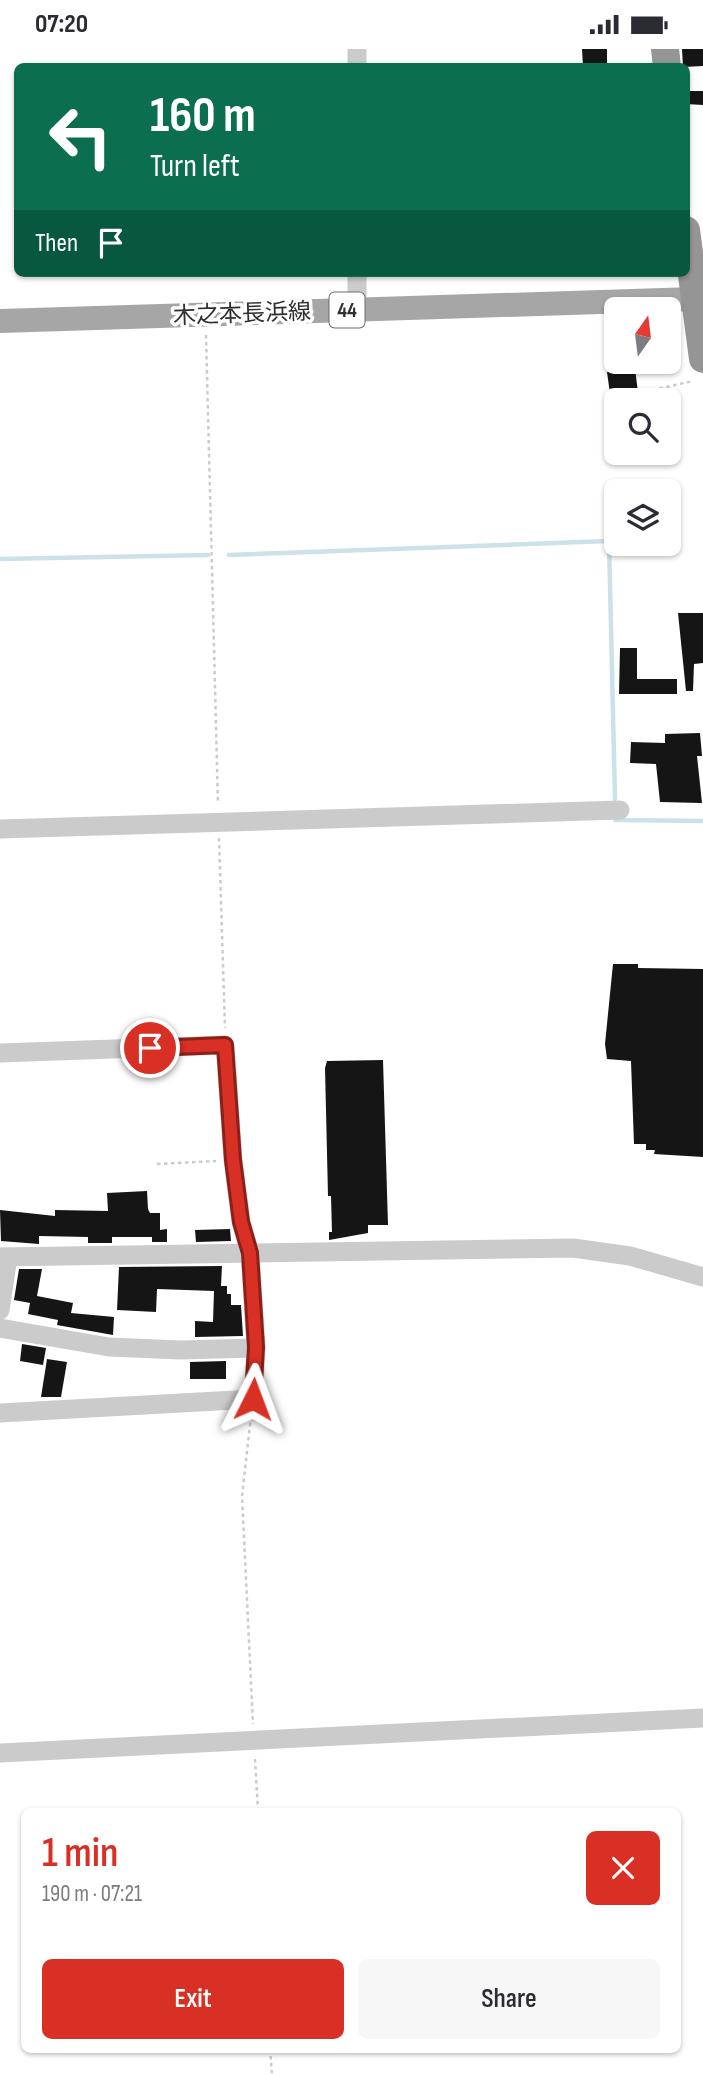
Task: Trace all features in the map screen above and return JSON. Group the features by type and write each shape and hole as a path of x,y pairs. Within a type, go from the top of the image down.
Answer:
{"highway":[{"path":"690,251 699,299 698,370"}],"main road":[{"name":"木之本長浜線","path":"0,321 699,299"}],"street":[{"path":"357,277 357,310"},
{"path":"0,829 620,810"},
{"path":"0,1053 225,1045 233,1160 241,1222 250,1253 256,1347 253,1399 0,1413"},
{"path":"0,1310 4,1257 573,1248 630,1256 703,1276"},
{"path":"0,1328 110,1347 180,1350 256,1347"},
{"path":"0,1753 703,1719"}],"path":[{"path":"202,316 206,335 225,1045"},
{"path":"652,388 698,370"},
{"path":"157,1164 233,1160"},
{"path":"253,1399 242,1496 258,1808"},
{"path":"270,2053 272,2075"}],"building":[{"path":"582,49 607,49 607,63 583,63"},
{"path":"682,49 703,49 703,66 690,67 690,63 683,63"},
{"path":"690,91 703,91 703,105 690,104"},
{"path":"607,375 636,375 637,388 609,388"},
{"path":"678,613 703,613 703,663 694,664 693,691 686,691"},
{"path":"620,648 637,648 637,679 677,679 677,694 619,694"},
{"path":"700,733 702,756 697,756 702,803 660,802 656,764 630,763 631,742 665,743 665,734"},
{"path":"613,964 638,964 638,968 703,969 703,1157 654,1154 655,1150 646,1150 646,1144 634,1144 631,1061 607,1059 605,1044"},
{"path":"383,1060 388,1225 368,1225 368,1233 329,1240 329,1232 332,1232 331,1196 328,1196 327,1061"},
{"path":"147,1191 148,1209 150,1213 160,1213 160,1230 167,1229 167,1242 152,1242 152,1237 112,1237 112,1243 88,1243 88,1237 39,1236 39,1244 1,1241 0,1210 55,1216 55,1210 108,1211 107,1193"},
{"path":"230,1229 231,1241 196,1242 195,1230"},
{"path":"222,1266 221,1286 227,1286 227,1294 231,1294 231,1305 241,1305 243,1336 195,1337 195,1321 213,1322 214,1291 157,1289 156,1312 117,1310 119,1267"},
{"path":"19,1269 42,1269 37,1296 73,1303 71,1313 114,1317 113,1335 57,1325 58,1320 28,1314 30,1303 14,1300"},
{"path":"22,1344 46,1348 43,1365 20,1361"},
{"path":"47,1359 67,1362 61,1397 41,1397"},
{"path":"226,1361 226,1379 190,1379 190,1362"}],"waterway":[{"path":"229,555 609,541 615,799"},
{"path":"0,559 208,555"},
{"path":"615,820 703,821"}],"route":[{"path":"150,1048 225,1045 231,1098 233,1160 241,1222 250,1253 256,1347 253,1399"}]}
